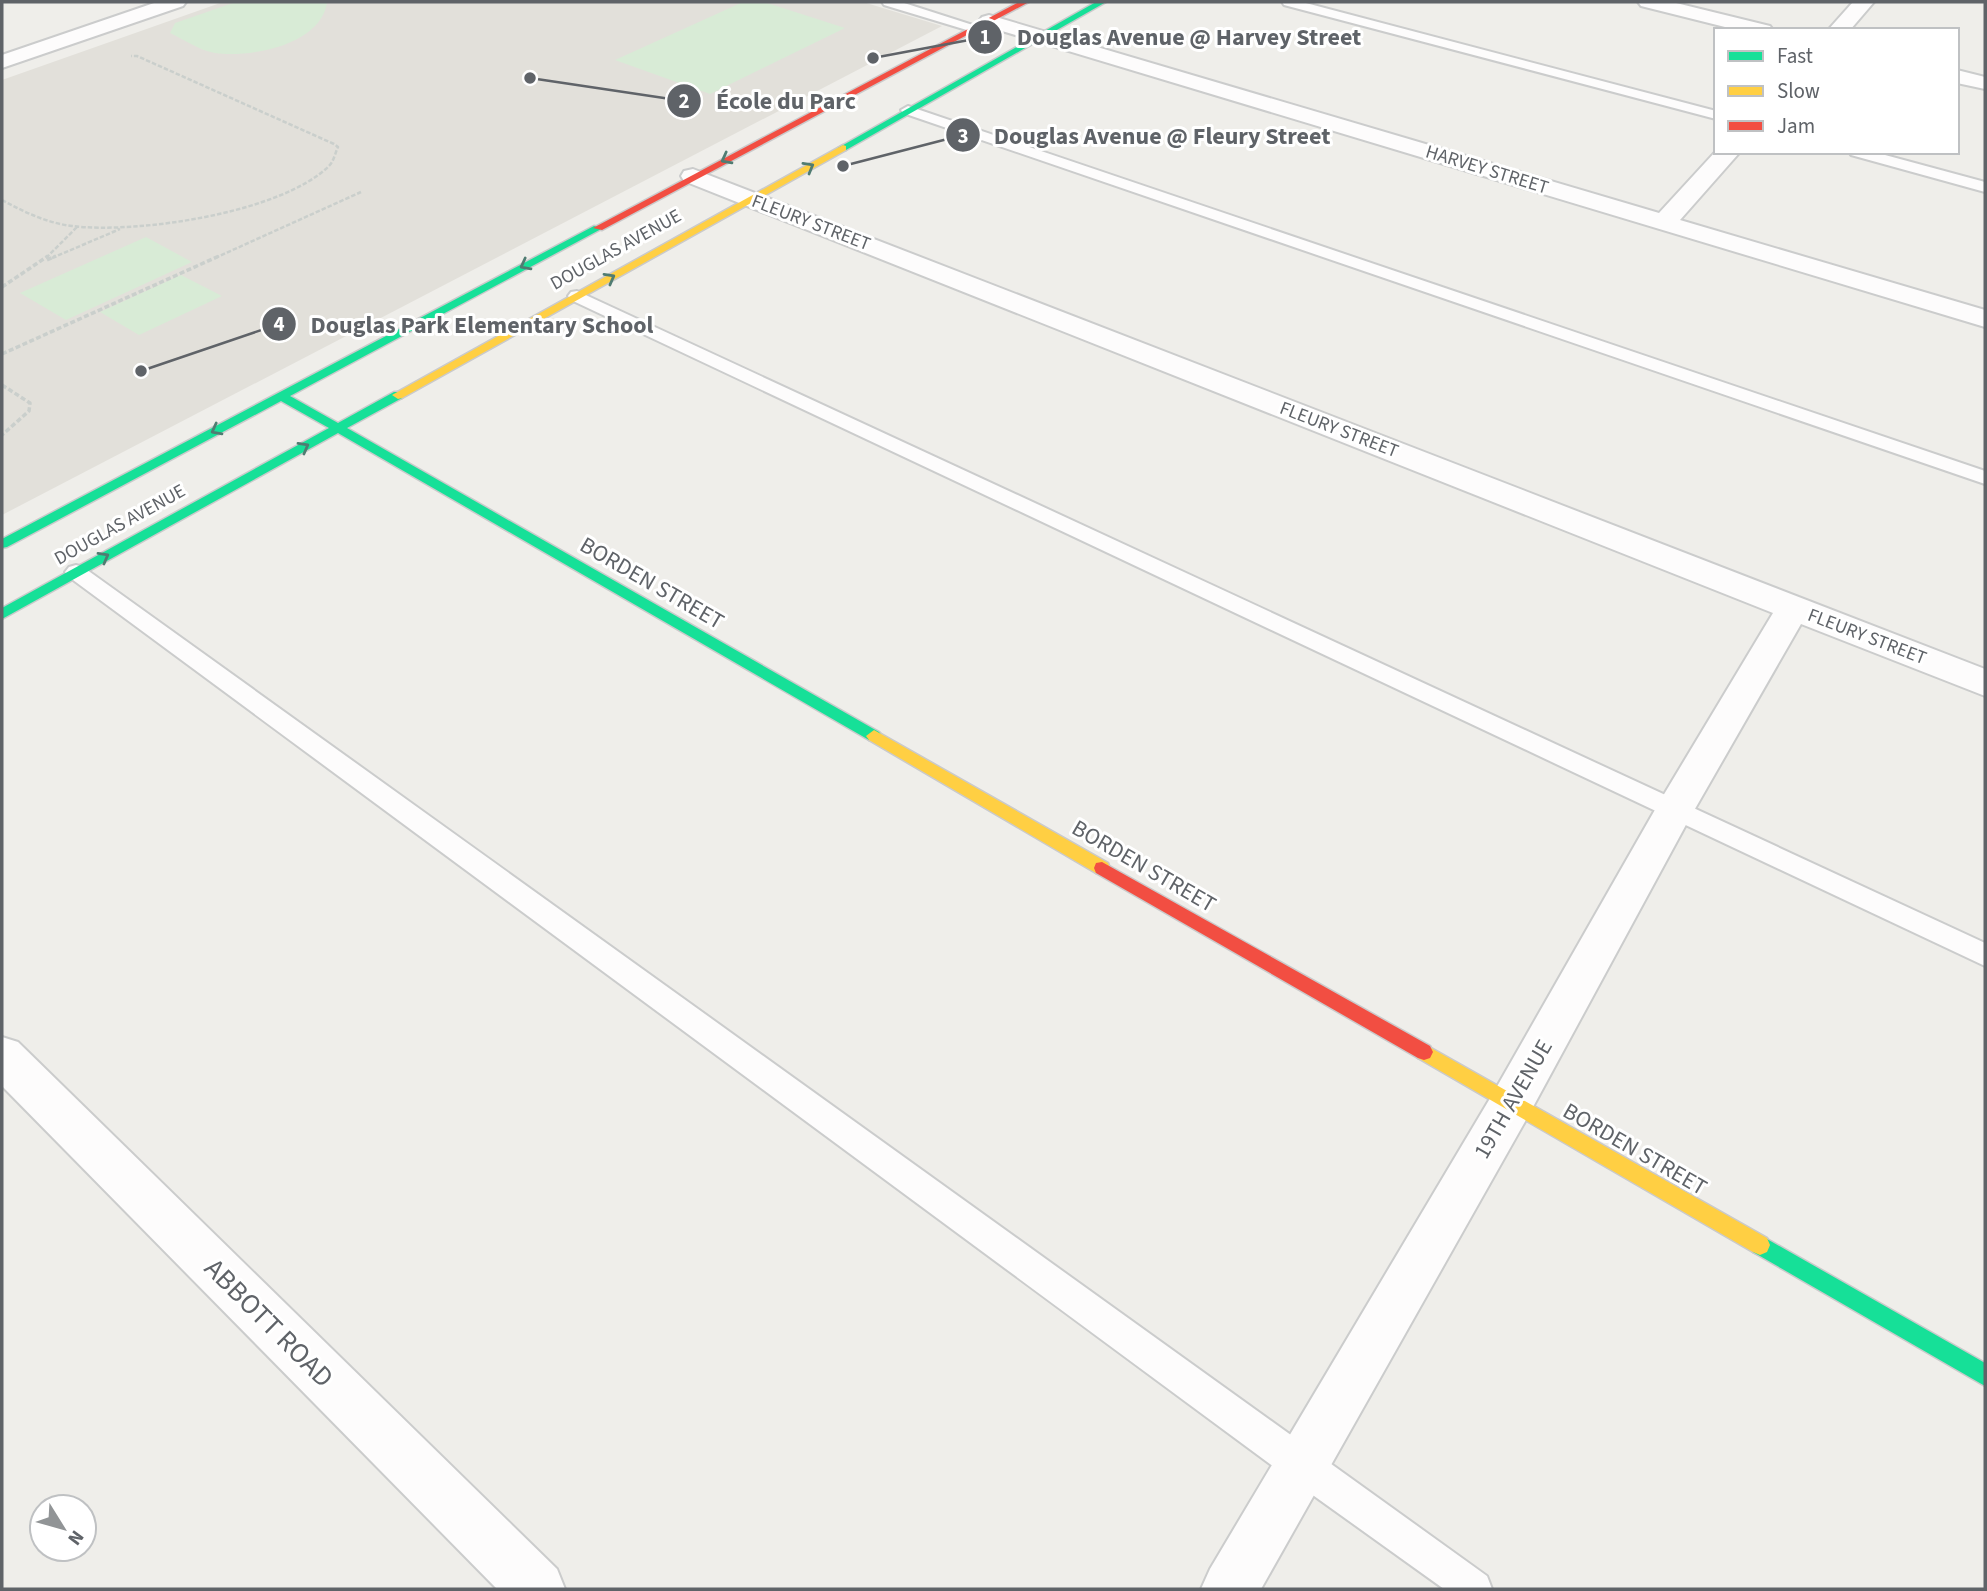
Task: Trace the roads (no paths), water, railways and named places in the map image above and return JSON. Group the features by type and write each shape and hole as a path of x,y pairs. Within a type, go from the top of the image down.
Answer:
{"street":[{"path":"3,61 176,2"},
{"name":"DOUGLAS AVENUE","path":"2,544 1025,2"},
{"name":"DOUGLAS AVENUE","path":"2,614 751,200 1102,2"},
{"path":"1648,2 1755,28"},
{"path":"1840,28 1864,2"},
{"name":"HARVEY STREET","path":"982,24 1041,37 1985,319"},
{"path":"1959,76 1985,83"},
{"path":"1664,223 1726,154"},
{"name":"FLEURY STREET","path":"693,176 1985,683"},
{"name":"BORDEN STREET","path":"280,395 1985,1375"},
{"name":"19TH AVENUE","path":"1230,1589 1511,1104 1674,811 1793,608"},
{"name":"ABBOTT ROAD","path":"2,1056 537,1589"}],"lane":[{"path":"888,2 982,24"},
{"path":"1288,2 1714,114"},
{"path":"908,110 1985,478"},
{"path":"1863,154 1985,187"},
{"path":"577,296 1674,811 1985,954"},
{"path":"76,572 1301,1466 1474,1589"}],"place":[{"name":"Douglas Avenue @ Harvey Street","path":"873,58"},
{"name":"École du Parc","path":"530,78"},
{"name":"Douglas Avenue @ Fleury Street","path":"843,166"},
{"name":"Douglas Park Elementary School","path":"141,371"}]}
